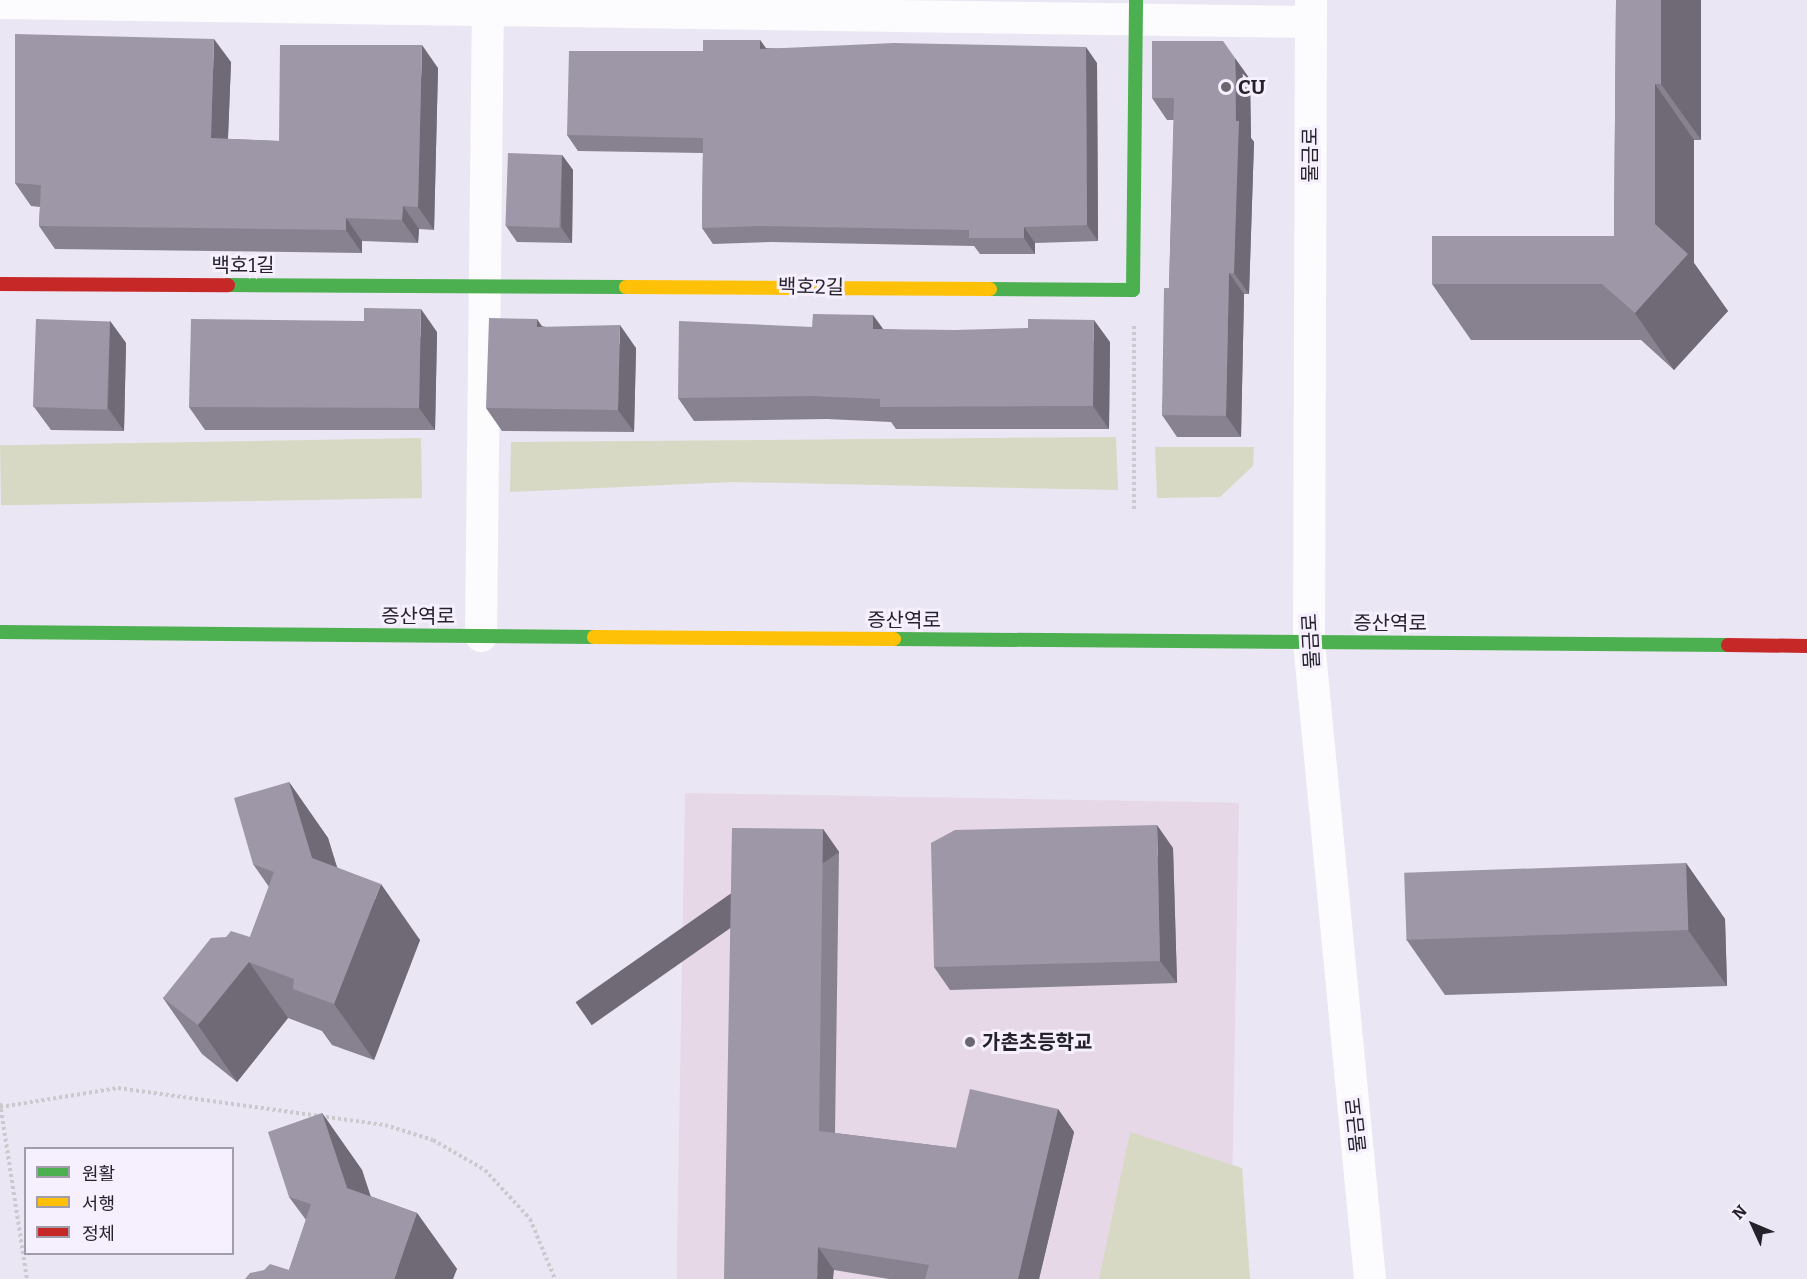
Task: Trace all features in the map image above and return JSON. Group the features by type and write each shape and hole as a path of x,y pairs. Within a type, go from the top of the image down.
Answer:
{"street":[{"path":"0,3 1136,8 1310,11"},
{"path":"481,636 488,6"},
{"path":"1134,290 1136,8"},
{"name":"물금로","path":"1310,11 1309,642 1371,1279"},
{"name":"백호1길","path":"0,284 486,284"},
{"name":"백호2길","path":"486,284 1134,290"},
{"name":"증산역로","path":"0,632 1807,646"}],"path":[{"path":"1134,290 1134,511"},
{"path":"0,1107 118,1088 404,1131 433,1140 485,1170 530,1219 555,1279"},
{"path":"0,1103 27,1279"}],"shaded area":[{"name":"가촌초등학교","path":"685,793 1239,803 1231,1279 677,1279"}],"green space":[{"path":"1116,437 1118,490 733,482 510,492 511,442"},
{"path":"421,438 422,498 1,505 0,445"},
{"path":"1155,447 1254,447 1253,466 1220,497 1157,498"},
{"path":"1130,1132 1242,1168 1250,1279 1099,1279"}],"building":[{"path":"1616,0 1661,0 1661,84 1655,84 1655,224 1688,254 1635,313 1602,284 1432,284 1432,236 1614,236"},
{"path":"15,34 214,39 211,138 279,141 280,45 422,45 418,207 403,206 402,220 346,218 346,230 39,226 41,185 15,183"},
{"path":"703,40 760,40 760,49 894,43 1086,47 1087,225 1024,227 1024,238 969,238 969,230 760,226 702,228 703,138 567,135 569,51 703,51"},
{"path":"1152,41 1223,41 1235,58 1236,121 1239,121 1234,273 1229,273 1226,416 1162,415 1164,288 1169,288 1174,98 1152,98"},
{"path":"508,153 562,155 559,228 505,226"},
{"path":"364,308 421,309 419,408 189,407 191,319 364,321"},
{"path":"813,314 873,315 873,329 1028,328 1028,319 1094,320 1093,406 880,407 880,399 811,396 678,398 679,321 812,327"},
{"path":"489,318 537,319 537,327 620,325 618,410 486,408"},
{"path":"36,319 110,322 107,410 33,407"},
{"path":"289,782 312,858 381,884 334,1004 293,989 294,979 249,962 198,1025 163,998 211,938 226,937 231,931 250,937 274,872 253,864 234,798"},
{"path":"1157,825 1160,961 934,967 931,843 955,830"},
{"path":"732,828 823,829 819,1131 956,1148 970,1089 1058,1109 1018,1279 925,1279 929,1265 818,1247 817,1279 724,1279"},
{"path":"1686,863 1688,930 1407,940 1404,873"},
{"path":"322,1113 347,1188 417,1213 394,1279 245,1279 250,1273 264,1270 270,1264 289,1270 311,1204 289,1197 268,1132"}],"traffic: fast":[{"path":"990,289 1133,290 1136,0"},
{"path":"228,285 626,287"},
{"path":"0,632 594,637"},
{"path":"894,639 1728,645"}],"traffic: slow":[{"path":"626,287 990,289"},
{"path":"594,637 894,639"}],"traffic: jam":[{"path":"0,284 228,285"},
{"path":"1728,645 1807,646"}],"place":[{"name":"CU","path":"1226,87"},
{"name":"가촌초등학교","path":"970,1042"}]}
